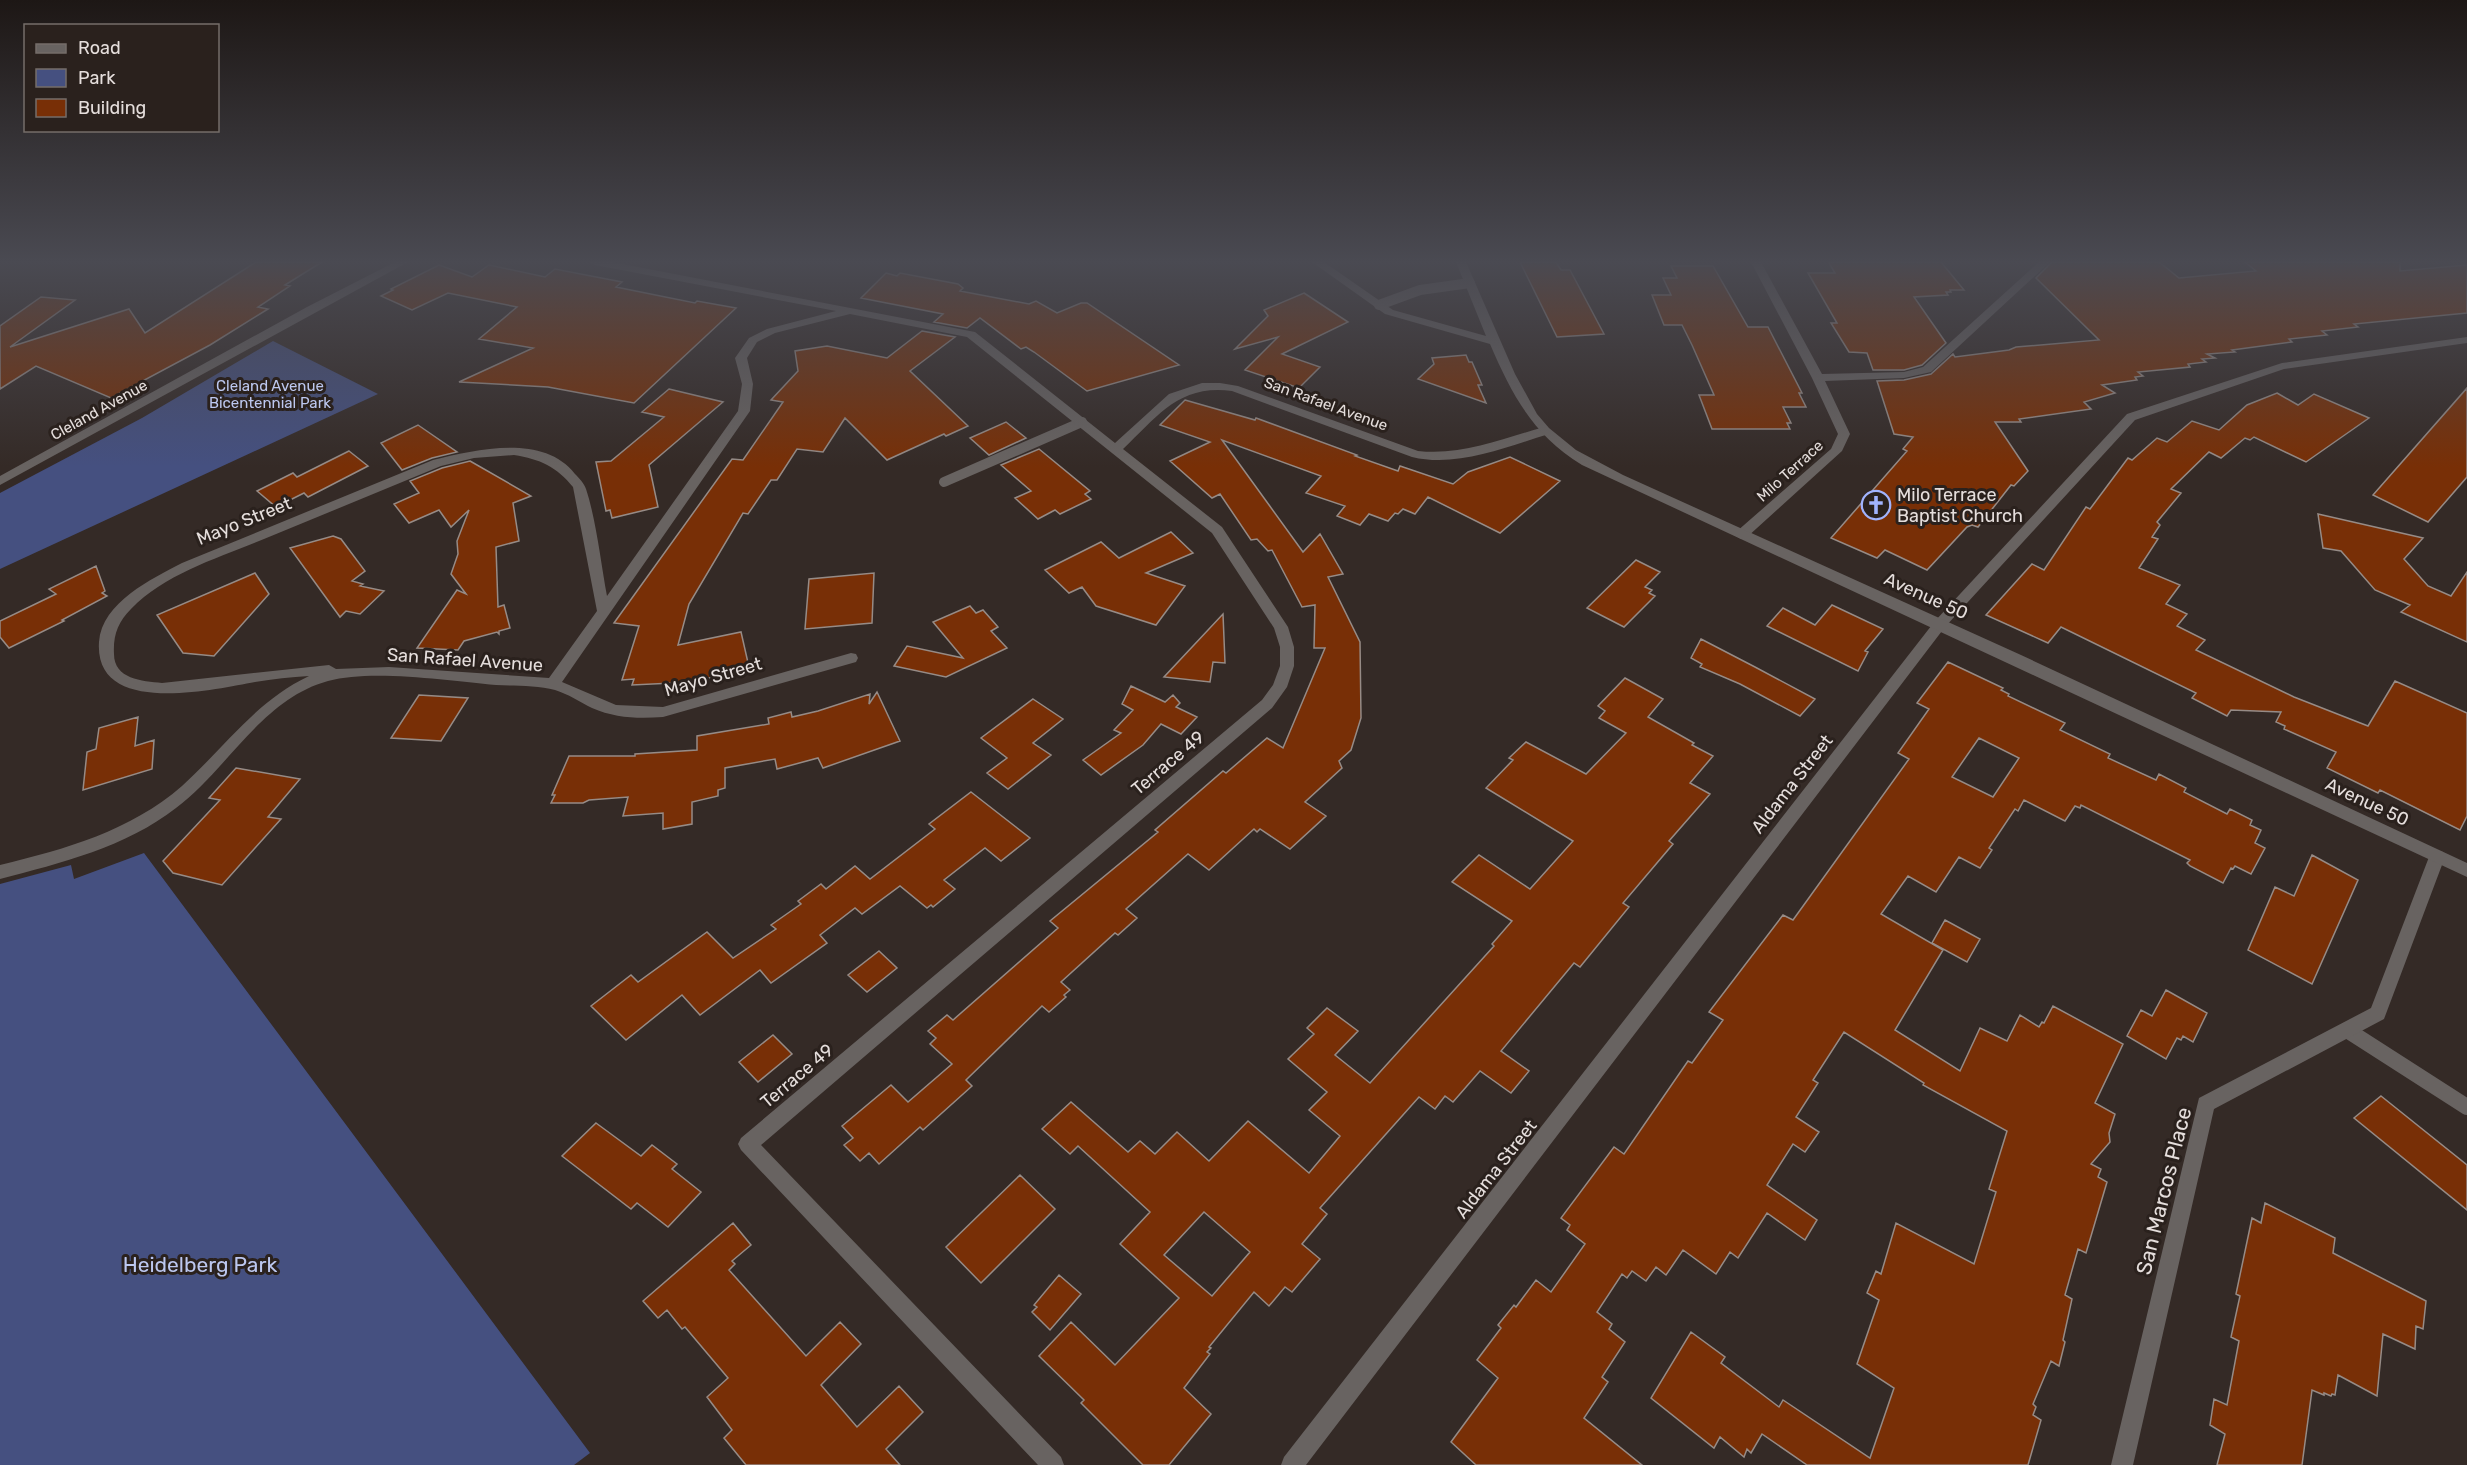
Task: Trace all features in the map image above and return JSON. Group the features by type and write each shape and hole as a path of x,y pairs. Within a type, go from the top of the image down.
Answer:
{"street":[{"name":"Cleland Avenue","path":"0,481 272,330"},
{"name":"San Rafael Avenue","path":"0,872 75,853 110,840 142,823 171,804 199,779 266,708 290,691 315,680 340,673 371,671 553,684 744,411 750,389 741,357 753,340 773,330"},
{"name":"Terrace 49","path":"952,330 971,334 1216,530 1281,627 1287,647 1287,666 1280,687 1267,704 748,1143 1053,1465"},
{"path":"1455,330 1496,342"},
{"name":"Avenue 50","path":"1491,330 1514,381 1545,431 1566,449 1601,470 1940,624 2467,870"},
{"name":"Milo Terrace","path":"1741,535 1836,451 1844,434 1793,330"},
{"path":"1818,378 1904,375 1927,370 1970,330"},
{"name":"Aldama Street","path":"1292,1465 1940,624 2131,417 2282,366 2467,340"},
{"name":"San Rafael Avenue","path":"1115,449 1173,396 1202,386 1234,388 1416,454 1434,458 1456,455 1545,431"},
{"name":"Mayo Street","path":"371,671 330,670 281,673 184,689 158,689 135,685 117,676 107,664 104,651 107,634 117,617 136,597 187,566 437,464 464,456 494,452 538,455 559,464 571,473 579,487 603,610"},
{"name":"Mayo Street","path":"553,684 573,690 611,710 634,714 663,712 851,658"},
{"name":"San Marcos Place","path":"2122,1465 2206,1104 2378,1013 2437,856"}],"lane":[{"path":"944,482 1082,422"},
{"path":"2347,1030 2467,1107"}],"green space":[{"name":"Cleland Avenue Bicentennial Park","path":"273,341 378,394 0,569 0,493 142,418"},
{"name":"Heidelberg Park","path":"144,853 590,1453 574,1465 0,1465 0,884 71,865 74,879"}],"building":[{"path":"0,330 33,330 10,347 62,330 143,330 145,333 149,330 234,330 111,398 36,366 0,389"},
{"path":"489,330 712,330 634,403 548,387 459,382 533,348 479,339"},
{"path":"996,330 1128,330 1179,365 1087,391 1034,352 1026,347 1021,349"},
{"path":"1254,330 1331,330 1282,354 1320,367 1299,388 1245,370 1278,337 1235,349"},
{"path":"1554,330 1602,330 1604,334 1557,337"},
{"path":"1685,330 1770,330 1802,393 1799,393 1806,407 1783,407 1791,423 1787,423 1790,429 1712,429 1699,395 1714,395"},
{"path":"1836,330 1937,330 1946,343 1922,365 1904,370 1873,370 1867,353 1849,352"},
{"path":"2089,330 2328,330 2322,331 2327,335 2289,339 2292,342 2232,350 2235,352 2207,354 2215,358 2202,359 2206,362 2188,364 2190,367 2138,372 2143,376 2135,377 2137,380 2102,385 2115,393 2084,402 2091,409 2019,419 2021,422 1995,422 2028,471 2014,486 2011,485 1978,527 1972,525 1967,527 1927,570 1885,550 1877,558 1831,538 1907,451 1903,449 1913,437 1894,434 1877,381 1904,380 1931,374 1953,354 1955,357 2009,350 2016,347 2099,340"},
{"path":"922,331 955,337 910,371 968,426 946,436 944,434 887,460 845,418 823,452 797,449 777,480 771,480 748,514 743,513 689,604 678,645 741,632 749,667 694,682 632,685 634,679 622,680 639,626 614,623 732,459 743,460 783,402 771,400 798,371 795,351 827,346 887,358"},
{"path":"1466,355 1469,362 1472,362 1482,385 1478,385 1486,403 1418,379 1434,364 1432,358"},
{"path":"2467,388 2467,477 2428,522 2373,495"},
{"path":"669,389 723,402 649,465 658,507 612,518 610,510 606,511 596,462 611,461 664,417 642,412"},
{"path":"2277,393 2298,405 2314,394 2369,418 2306,462 2254,437 2250,440 2245,438 2221,458 2209,452 2171,489 2181,493 2157,522 2160,525 2152,537 2158,539 2139,568 2180,585 2166,604 2187,614 2177,626 2205,640 2196,650 2294,697 2368,726 2395,681 2467,713 2467,816 2460,830 2380,790 2378,793 2327,768 2336,752 2284,729 2285,726 2276,722 2281,712 2231,710 2227,716 2192,698 2196,693 2061,627 2048,643 1986,615 2032,564 2044,570 2086,507 2090,509 2128,458 2132,460 2157,438 2167,442 2192,421 2219,430 2247,405"},
{"path":"1185,400 1255,420 1256,418 1398,471 1400,466 1453,484 1468,472 1510,457 1560,481 1500,533 1428,497 1415,514 1403,509 1398,514 1395,513 1388,521 1369,514 1360,525 1337,516 1345,506 1306,493 1321,476 1222,440 1303,552 1320,534 1343,574 1328,577 1360,642 1361,718 1351,750 1339,761 1342,768 1305,802 1326,816 1290,849 1260,829 1257,832 1254,829 1209,870 1188,854 1126,909 1137,918 1118,935 1115,933 1061,982 1070,990 1064,995 1066,997 1049,1012 1042,1006 966,1080 972,1086 923,1130 920,1127 879,1164 869,1153 860,1161 844,1145 853,1138 842,1126 891,1085 908,1102 952,1064 930,1044 936,1038 928,1031 947,1015 953,1020 1058,928 1050,921 1158,832 1155,830 1223,771 1226,773 1267,738 1283,748 1325,648 1314,648 1315,605 1302,607 1272,550 1268,551 1257,539 1251,540 1220,494 1212,498 1170,461 1210,442 1160,425"},
{"path":"1006,422 1026,438 989,455 970,438"},
{"path":"418,425 457,452 432,458 402,470 381,443"},
{"path":"1039,449 1090,491 1085,494 1091,499 1060,514 1055,510 1038,519 1015,498 1031,491 1001,465"},
{"path":"349,451 368,466 308,497 304,493 276,507 257,491 293,473 297,477"},
{"path":"470,461 531,496 513,503 519,541 496,547 498,607 504,605 510,628 499,631 499,634 497,632 464,641 458,650 417,648 457,590 466,594 451,574 458,554 457,541 469,510 451,527 439,510 409,523 394,504 419,493 410,481 442,468"},
{"path":"2318,514 2423,538 2404,559 2428,586 2451,596 2467,572 2467,642 2401,612 2410,605 2375,590 2341,551 2323,548"},
{"path":"1171,532 1193,553 1146,573 1185,586 1156,625 1096,606 1082,587 1069,593 1045,570 1101,542 1119,558"},
{"path":"333,536 341,539 365,571 352,581 363,584 360,586 384,591 360,614 346,611 340,617 290,548"},
{"path":"1636,560 1660,572 1645,587 1652,590 1649,593 1655,596 1624,627 1587,608"},
{"path":"96,566 105,591 102,593 107,596 62,620 64,621 9,648 0,637 0,621 56,594 49,589"},
{"path":"255,573 269,594 214,656 183,653 157,615"},
{"path":"874,573 872,623 805,629 809,579"},
{"path":"1832,605 1883,629 1865,651 1868,652 1858,671 1767,626 1783,608 1815,625"},
{"path":"970,606 976,613 983,610 998,627 991,631 1007,648 946,677 894,666 907,646 963,658 933,622"},
{"path":"1223,614 1225,663 1213,662 1210,682 1164,677"},
{"path":"1701,639 1815,699 1800,716 1740,684 1700,667 1702,664 1691,658"},
{"path":"1948,662 2003,688 2001,690 2009,694 2008,696 2065,723 2060,730 2110,754 2108,758 2156,780 2159,774 2186,788 2184,792 2227,814 2230,809 2252,820 2250,825 2261,830 2255,843 2265,848 2251,874 2235,866 2231,868 2223,883 2190,866 2187,863 2190,860 2081,805 2080,808 2075,806 2065,821 2024,800 2018,811 2015,809 1989,848 1992,850 1980,868 1959,857 1936,892 1908,876 1881,914 1943,950 1895,1030 1960,1071 1980,1028 2007,1041 2020,1015 2039,1027 2042,1022 2044,1023 2053,1006 2123,1044 2095,1103 2115,1114 2109,1133 2110,1142 2091,1164 2101,1169 2098,1177 2107,1182 2086,1253 2078,1249 2065,1295 2072,1299 2059,1366 2051,1361 2033,1404 2036,1407 2033,1415 2041,1420 2028,1465 1807,1465 1762,1434 1751,1453 1747,1449 1744,1457 1720,1437 1714,1448 1651,1398 1691,1332 1725,1357 1721,1363 1779,1407 1783,1400 1870,1458 1894,1388 1857,1364 1879,1300 1867,1293 1876,1271 1881,1274 1896,1223 1974,1264 1996,1192 1989,1189 2007,1131 1923,1085 1924,1083 1844,1032 1813,1080 1818,1083 1796,1117 1819,1132 1805,1152 1793,1144 1767,1185 1817,1220 1805,1240 1767,1213 1738,1258 1730,1252 1716,1274 1683,1250 1666,1275 1656,1267 1646,1281 1632,1271 1627,1278 1622,1274 1597,1312 1612,1324 1609,1329 1625,1342 1602,1377 1608,1382 1584,1418 1642,1465 1476,1465 1451,1442 1498,1378 1477,1360 1501,1328 1498,1325 1514,1305 1516,1307 1536,1280 1551,1292 1585,1244 1567,1230 1570,1225 1561,1218 1614,1147 1624,1154 1688,1061 1692,1063 1723,1020 1709,1012 1783,915 1793,920 1909,759 1898,753 1929,709 1917,703","holes":["1979,738 2019,758 1993,797 1952,777"]},
{"path":"1625,678 1663,699 1648,717 1713,756 1690,783 1710,794 1669,841 1673,844 1623,903 1629,907 1580,967 1574,963 1501,1051 1529,1071 1511,1093 1480,1071 1453,1102 1445,1096 1435,1109 1419,1097 1320,1208 1327,1214 1302,1244 1320,1259 1292,1292 1285,1287 1269,1306 1254,1292 1209,1347 1211,1348 1207,1352 1210,1354 1184,1388 1211,1414 1169,1465 1143,1465 1081,1403 1084,1400 1039,1356 1071,1322 1115,1365 1179,1298 1120,1244 1150,1212 1078,1146 1070,1154 1042,1129 1071,1102 1128,1152 1140,1141 1155,1154 1177,1132 1209,1161 1248,1121 1309,1173 1340,1136 1309,1110 1327,1092 1288,1059 1314,1034 1307,1028 1327,1008 1358,1031 1335,1055 1370,1083 1494,946 1492,944 1512,921 1452,882 1479,855 1530,889 1573,841 1486,788 1513,760 1509,758 1526,742 1586,774 1626,733 1599,718 1605,711 1598,706","holes":["1204,1212 1250,1252 1212,1296 1164,1255"]},
{"path":"1131,686 1165,702 1173,695 1180,703 1176,707 1197,717 1181,734 1161,724 1143,745 1101,775 1083,760 1121,733 1114,730 1133,710 1122,704"},
{"path":"877,692 900,741 823,768 818,758 777,769 775,759 725,768 725,788 718,790 718,796 692,802 692,824 663,829 663,813 623,816 628,797 589,800 583,803 551,803 555,795 552,795 569,756 635,756 635,754 697,750 697,736 769,724 768,718 791,712 792,717 818,711 870,694 869,704"},
{"path":"419,695 468,698 441,741 391,738"},
{"path":"1033,699 1063,719 1033,743 1051,755 1008,789 987,773 1007,758 981,738"},
{"path":"138,717 135,746 154,740 152,769 83,790 87,752 96,749 99,728"},
{"path":"236,768 300,779 268,817 281,819 222,885 173,873 163,861 220,800 209,798"},
{"path":"971,792 1030,838 1001,861 985,848 944,880 955,889 933,907 931,905 927,908 900,886 862,914 855,908 820,935 827,943 771,983 760,970 700,1015 682,995 626,1040 591,1006 631,975 638,982 707,932 733,958 776,929 771,925 801,904 798,901 821,884 826,889 855,866 870,879 935,829 929,824"},
{"path":"2312,855 2358,880 2312,984 2248,950 2275,887 2294,896"},
{"path":"1945,920 1980,939 1967,962 1932,943"},
{"path":"879,951 897,968 867,992 848,975"},
{"path":"2166,990 2207,1013 2193,1042 2183,1036 2181,1040 2177,1038 2166,1059 2127,1036 2141,1010 2152,1016"},
{"path":"773,1035 792,1054 758,1082 739,1062"},
{"path":"2381,1096 2467,1165 2467,1210 2354,1118"},
{"path":"596,1123 641,1156 652,1145 677,1164 672,1169 701,1192 668,1227 637,1203 631,1209 562,1156"},
{"path":"1020,1175 1055,1209 981,1283 946,1247"},
{"path":"2265,1203 2335,1238 2333,1253 2426,1301 2423,1329 2416,1326 2415,1349 2383,1334 2377,1396 2338,1375 2335,1395 2324,1393 2324,1395 2312,1390 2302,1465 2217,1465 2225,1434 2210,1425 2214,1399 2227,1405 2239,1341 2231,1337 2240,1296 2236,1294 2252,1218 2261,1223"},
{"path":"733,1223 751,1245 732,1261 735,1264 729,1270 806,1356 840,1322 861,1344 821,1385 857,1427 899,1386 923,1412 886,1449 900,1465 746,1465 724,1438 732,1430 707,1397 728,1378 685,1327 682,1329 667,1310 658,1318 643,1301"},
{"path":"1059,1275 1081,1294 1050,1330 1032,1312 1037,1307 1034,1305"}],"place":[{"name":"Milo Terrace Baptist Church","path":"1876,505"}]}
